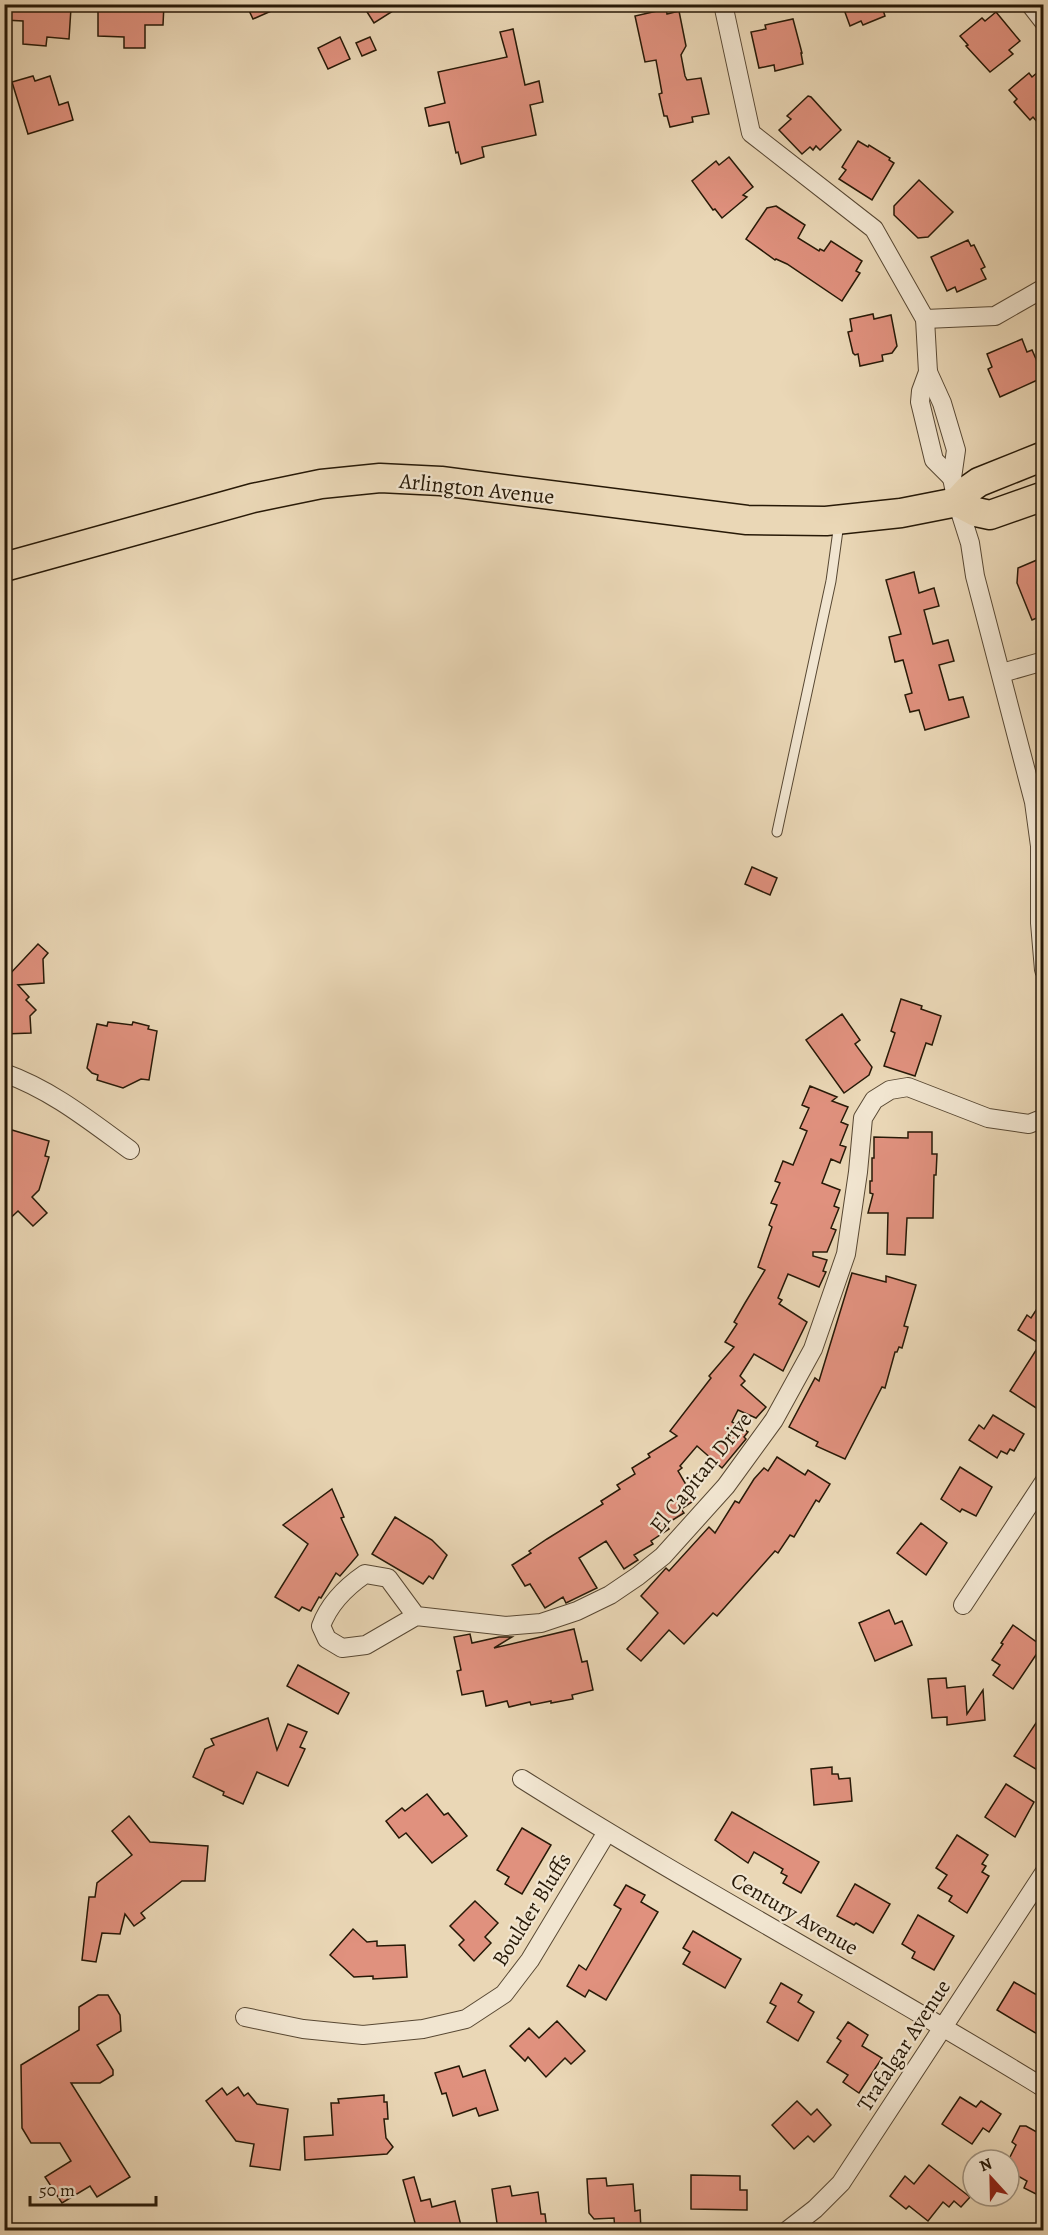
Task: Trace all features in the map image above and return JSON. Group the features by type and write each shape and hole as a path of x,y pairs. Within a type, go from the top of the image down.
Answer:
{"main road":[{"name":"Arlington Avenue","path":"4,567 253,498 321,484 380,478 441,482 747,520 778,522 839,520 901,513 954,490 969,489 1044,456"},
{"path":"954,490 976,512 990,515 1044,496"}],"street":[{"path":"723,4 751,133 874,229 925,319 927,372 921,390 921,408 934,460 954,490 970,543 975,576 1026,768 1040,846 1040,923 1044,970"},
{"path":"1030,4 1044,22"},
{"path":"925,319 995,316 1044,288"},
{"path":"1002,673 1044,661"},
{"path":"4,1073 28,1082 72,1107 130,1150"},
{"name":"El Capitan Drive","path":"416,1616 506,1626 541,1623 577,1611 610,1595 663,1556 726,1486 774,1420 813,1349 846,1254 863,1118 874,1100 890,1089 908,1087 988,1118 1029,1124 1044,1118"},
{"path":"963,1605 1044,1482"},
{"path":"365,1574 388,1578 416,1616 366,1645 342,1648 327,1639 321,1626 326,1613 336,1601 351,1584 365,1574"},
{"name":"Century Avenue","path":"522,1779 607,1832 944,2026 1044,2088"},
{"name":"Boulder Bluffs","path":"245,2017 303,2030 363,2036 423,2030 466,2019 504,1994 530,1960 607,1832"},
{"name":"Trafalgar Avenue","path":"788,2230 815,2209 841,2182 1044,1873"}],"lane":[{"path":"777,832 831,581 839,520"}],"building":[{"path":"5,4 71,8 69,39 47,37 46,46 23,44 23,21 4,20"},
{"path":"112,4 164,4 163,25 145,25 145,48 124,48 124,37 98,36 98,7 112,7"},
{"path":"246,4 287,4 253,19"},
{"path":"362,4 404,4 374,23"},
{"path":"842,4 881,4 885,16 863,25 861,21 850,26"},
{"path":"666,9 667,14 679,11 686,46 681,55 685,76 687,80 701,78 709,114 692,117 693,122 670,127 667,116 664,116 659,94 662,93 656,60 645,62 635,16"},
{"path":"996,12 1020,41 1009,50 1013,54 990,72 960,36 982,18 985,21"},
{"path":"793,19 803,64 775,71 774,65 759,68 751,32 766,29 765,25"},
{"path":"513,29 525,85 539,81 543,102 530,105 536,135 482,147 484,157 461,164 449,122 429,126 425,108 445,103 438,72 507,57 500,32"},
{"path":"340,37 350,59 328,69 318,48"},
{"path":"370,37 376,50 362,56 356,43"},
{"path":"1044,67 1044,130 1033,117 1030,120 1014,102 1017,99 1009,90 1029,73 1032,77"},
{"path":"33,76 35,81 50,76 59,105 68,102 73,120 28,134 12,82"},
{"path":"808,96 841,130 820,150 816,146 813,150 810,147 802,154 779,130 791,119 787,116"},
{"path":"858,141 868,147 869,145 894,163 872,200 839,179 846,170 842,167"},
{"path":"729,157 753,187 743,195 747,197 722,218 715,209 713,210 692,181 716,161 719,165"},
{"path":"919,180 953,212 928,237 918,238 894,215 894,206"},
{"path":"776,206 805,225 798,238 819,251 820,249 824,251 831,241 862,261 856,271 860,273 842,301 787,264 775,260 746,239 767,208"},
{"path":"968,240 971,246 974,245 985,267 981,269 986,279 957,292 955,287 947,291 931,257"},
{"path":"873,314 874,319 891,315 897,346 892,353 882,355 883,361 860,366 858,354 853,353 848,332 852,331 850,319"},
{"path":"1022,339 1027,352 1032,350 1044,377 1000,397 988,369 992,367 987,354"},
{"path":"1044,557 1044,615 1032,620 1017,583 1018,568"},
{"path":"914,572 919,593 934,588 939,606 924,610 933,644 948,640 954,661 939,665 949,700 963,697 969,717 925,730 919,710 910,712 905,695 912,693 903,660 895,662 889,637 901,634 886,580"},
{"path":"752,867 777,878 770,895 745,884"},
{"path":"38,944 48,953 43,959 44,983 18,985 29,997 26,1000 36,1010 30,1016 31,1033 4,1034 4,972 8,976"},
{"path":"901,999 941,1016 932,1045 926,1043 915,1076 884,1066 895,1033 891,1031"},
{"path":"842,1014 860,1040 855,1044 872,1067 869,1075 844,1093 806,1040"},
{"path":"108,1022 132,1025 133,1022 149,1026 148,1029 157,1031 149,1080 141,1079 123,1088 97,1080 98,1075 87,1068 97,1024 107,1026"},
{"path":"810,1086 837,1097 832,1101 848,1107 841,1122 848,1125 840,1145 846,1147 840,1163 831,1159 822,1183 840,1190 834,1206 839,1208 831,1228 836,1230 827,1252 813,1252 813,1256 827,1260 823,1271 826,1272 819,1287 788,1274 778,1298 782,1300 779,1304 807,1322 783,1371 754,1354 740,1376 745,1381 741,1385 766,1407 756,1418 738,1410 732,1422 748,1432 744,1437 746,1439 722,1468 697,1446 680,1466 682,1468 678,1471 695,1500 681,1509 684,1513 666,1524 669,1529 651,1541 653,1544 634,1555 638,1560 624,1569 606,1541 579,1558 597,1588 566,1603 563,1597 545,1608 530,1584 525,1586 512,1565 531,1553 529,1551 603,1504 601,1501 620,1489 617,1485 635,1474 632,1468 650,1457 648,1454 677,1436 670,1431 711,1378 709,1376 734,1347 725,1342 737,1324 734,1322 765,1270 758,1267 777,1205 771,1203 780,1183 775,1181 783,1161 793,1165 807,1131 800,1128 809,1108 802,1105"},
{"path":"12,1130 49,1141 45,1156 49,1157 39,1190 32,1197 47,1213 33,1226 18,1211 4,1224 4,1148"},
{"path":"908,1132 932,1132 932,1154 937,1154 933,1218 907,1218 905,1255 887,1254 888,1213 868,1213 873,1194 870,1193 870,1181 872,1181 874,1137 908,1138"},
{"path":"852,1273 886,1282 886,1276 916,1285 904,1326 908,1327 902,1348 899,1347 895,1352 885,1388 882,1387 845,1459 816,1446 818,1442 789,1427 815,1378 819,1381"},
{"path":"1044,1298 1044,1413 1010,1391 1040,1344 1018,1330 1027,1315 1031,1318"},
{"path":"993,1415 1024,1434 1014,1451 1010,1449 1007,1454 1001,1451 997,1458 969,1440 979,1425 984,1429"},
{"path":"777,1457 805,1475 808,1470 830,1484 819,1502 816,1500 794,1537 790,1535 778,1553 775,1551 717,1616 713,1613 684,1644 669,1630 641,1661 627,1649 658,1613 641,1596 666,1568 669,1571 709,1527 715,1533 735,1501 739,1503 754,1479 764,1468 768,1471"},
{"path":"960,1467 992,1487 976,1516 962,1509 960,1512 941,1499"},
{"path":"332,1489 344,1517 341,1518 358,1555 340,1576 336,1573 311,1611 302,1607 299,1611 275,1597 308,1544 283,1525"},
{"path":"395,1517 432,1540 447,1555 433,1579 429,1576 423,1584 372,1554"},
{"path":"921,1523 947,1543 926,1575 897,1553"},
{"path":"889,1610 895,1624 902,1621 912,1645 875,1661 859,1623"},
{"path":"1013,1625 1042,1646 1013,1689 993,1675 1000,1665 992,1660"},
{"path":"574,1629 582,1662 587,1661 593,1690 572,1695 573,1699 531,1705 530,1702 509,1707 507,1701 486,1706 483,1691 462,1695 457,1671 461,1670 454,1637 470,1634 472,1643 499,1637 512,1637 494,1648"},
{"path":"298,1665 349,1693 338,1714 287,1686"},
{"path":"946,1678 947,1688 965,1686 967,1714 983,1690 985,1720 947,1725 947,1717 932,1718 928,1679"},
{"path":"1044,1711 1044,1774 1014,1756"},
{"path":"268,1718 277,1750 288,1724 307,1732 300,1747 305,1749 288,1786 257,1772 243,1804 193,1777 205,1749 214,1745 211,1739"},
{"path":"832,1767 832,1774 838,1774 839,1779 850,1778 852,1801 814,1805 811,1769"},
{"path":"1006,1784 1034,1802 1015,1837 985,1817"},
{"path":"427,1794 444,1815 448,1813 467,1836 432,1863 406,1833 399,1838 386,1821 402,1808 405,1811"},
{"path":"732,1812 819,1862 801,1893 783,1883 787,1876 781,1873 783,1869 754,1852 748,1863 715,1840"},
{"path":"129,1816 150,1842 208,1846 205,1881 182,1881 141,1913 145,1918 134,1926 125,1914 120,1934 102,1933 96,1962 82,1960 89,1897 95,1897 97,1883 132,1855 112,1831"},
{"path":"522,1828 551,1845 522,1894 505,1884 509,1877 497,1870"},
{"path":"957,1835 988,1855 982,1864 986,1866 982,1872 989,1876 967,1913 949,1901 952,1896 938,1888 947,1875 936,1868"},
{"path":"855,1884 890,1904 873,1933 837,1916"},
{"path":"626,1885 645,1895 641,1902 658,1912 606,2000 589,1990 585,1997 567,1986 579,1965 586,1970 621,1909 614,1905"},
{"path":"475,1901 498,1923 485,1937 491,1943 474,1961 459,1945 464,1940 450,1926"},
{"path":"918,1915 954,1936 934,1970 912,1958 915,1952 902,1944"},
{"path":"353,1929 367,1942 377,1941 377,1946 405,1945 407,1977 373,1979 373,1976 354,1977 330,1955"},
{"path":"693,1931 741,1959 725,1988 683,1964 690,1952 683,1948"},
{"path":"1014,1982 1044,1999 1044,2038 997,2010"},
{"path":"781,1983 802,1995 798,2002 814,2012 798,2041 767,2022 776,2006 770,2003"},
{"path":"98,1995 108,1995 120,2015 121,2031 97,2045 113,2070 113,2075 100,2083 71,2083 130,2177 97,2197 90,2186 62,2203 45,2177 71,2161 60,2143 31,2143 22,2128 21,2065 79,2030 79,2007"},
{"path":"557,2021 585,2051 571,2064 565,2058 546,2077 528,2057 525,2061 510,2046 529,2028 539,2038"},
{"path":"848,2022 868,2035 862,2046 882,2058 859,2093 843,2082 848,2075 827,2062 841,2041 837,2038"},
{"path":"459,2066 463,2077 485,2070 498,2110 479,2116 476,2108 453,2116 446,2093 442,2094 435,2073"},
{"path":"238,2087 244,2096 248,2093 257,2104 288,2109 280,2170 250,2166 254,2144 236,2141 206,2101 222,2088 227,2095"},
{"path":"384,2095 384,2102 387,2102 388,2119 384,2119 386,2138 393,2147 387,2154 305,2160 304,2137 333,2135 331,2103 339,2103 338,2099"},
{"path":"960,2097 976,2107 981,2101 1001,2114 989,2132 983,2128 972,2144 942,2124"},
{"path":"797,2101 811,2115 817,2109 831,2125 814,2142 808,2136 794,2149 772,2125"},
{"path":"1020,2126 1026,2126 1044,2136 1039,2149 1044,2152 1044,2198 1024,2188 1027,2181 1021,2178 1021,2148 1014,2148 1016,2145 1012,2142"},
{"path":"929,2165 961,2190 961,2207 954,2201 949,2207 943,2202 928,2221 909,2206 906,2209 890,2196 905,2176 914,2184"},
{"path":"691,2175 740,2176 740,2190 747,2190 747,2210 691,2209"},
{"path":"414,2177 421,2201 430,2199 432,2207 455,2201 462,2230 417,2230 403,2180"},
{"path":"606,2178 607,2186 633,2184 635,2211 640,2210 641,2230 615,2230 614,2218 594,2219 589,2213 587,2179"},
{"path":"510,2186 512,2196 538,2192 541,2214 545,2214 547,2230 522,2230 522,2227 498,2230 492,2189"}]}
